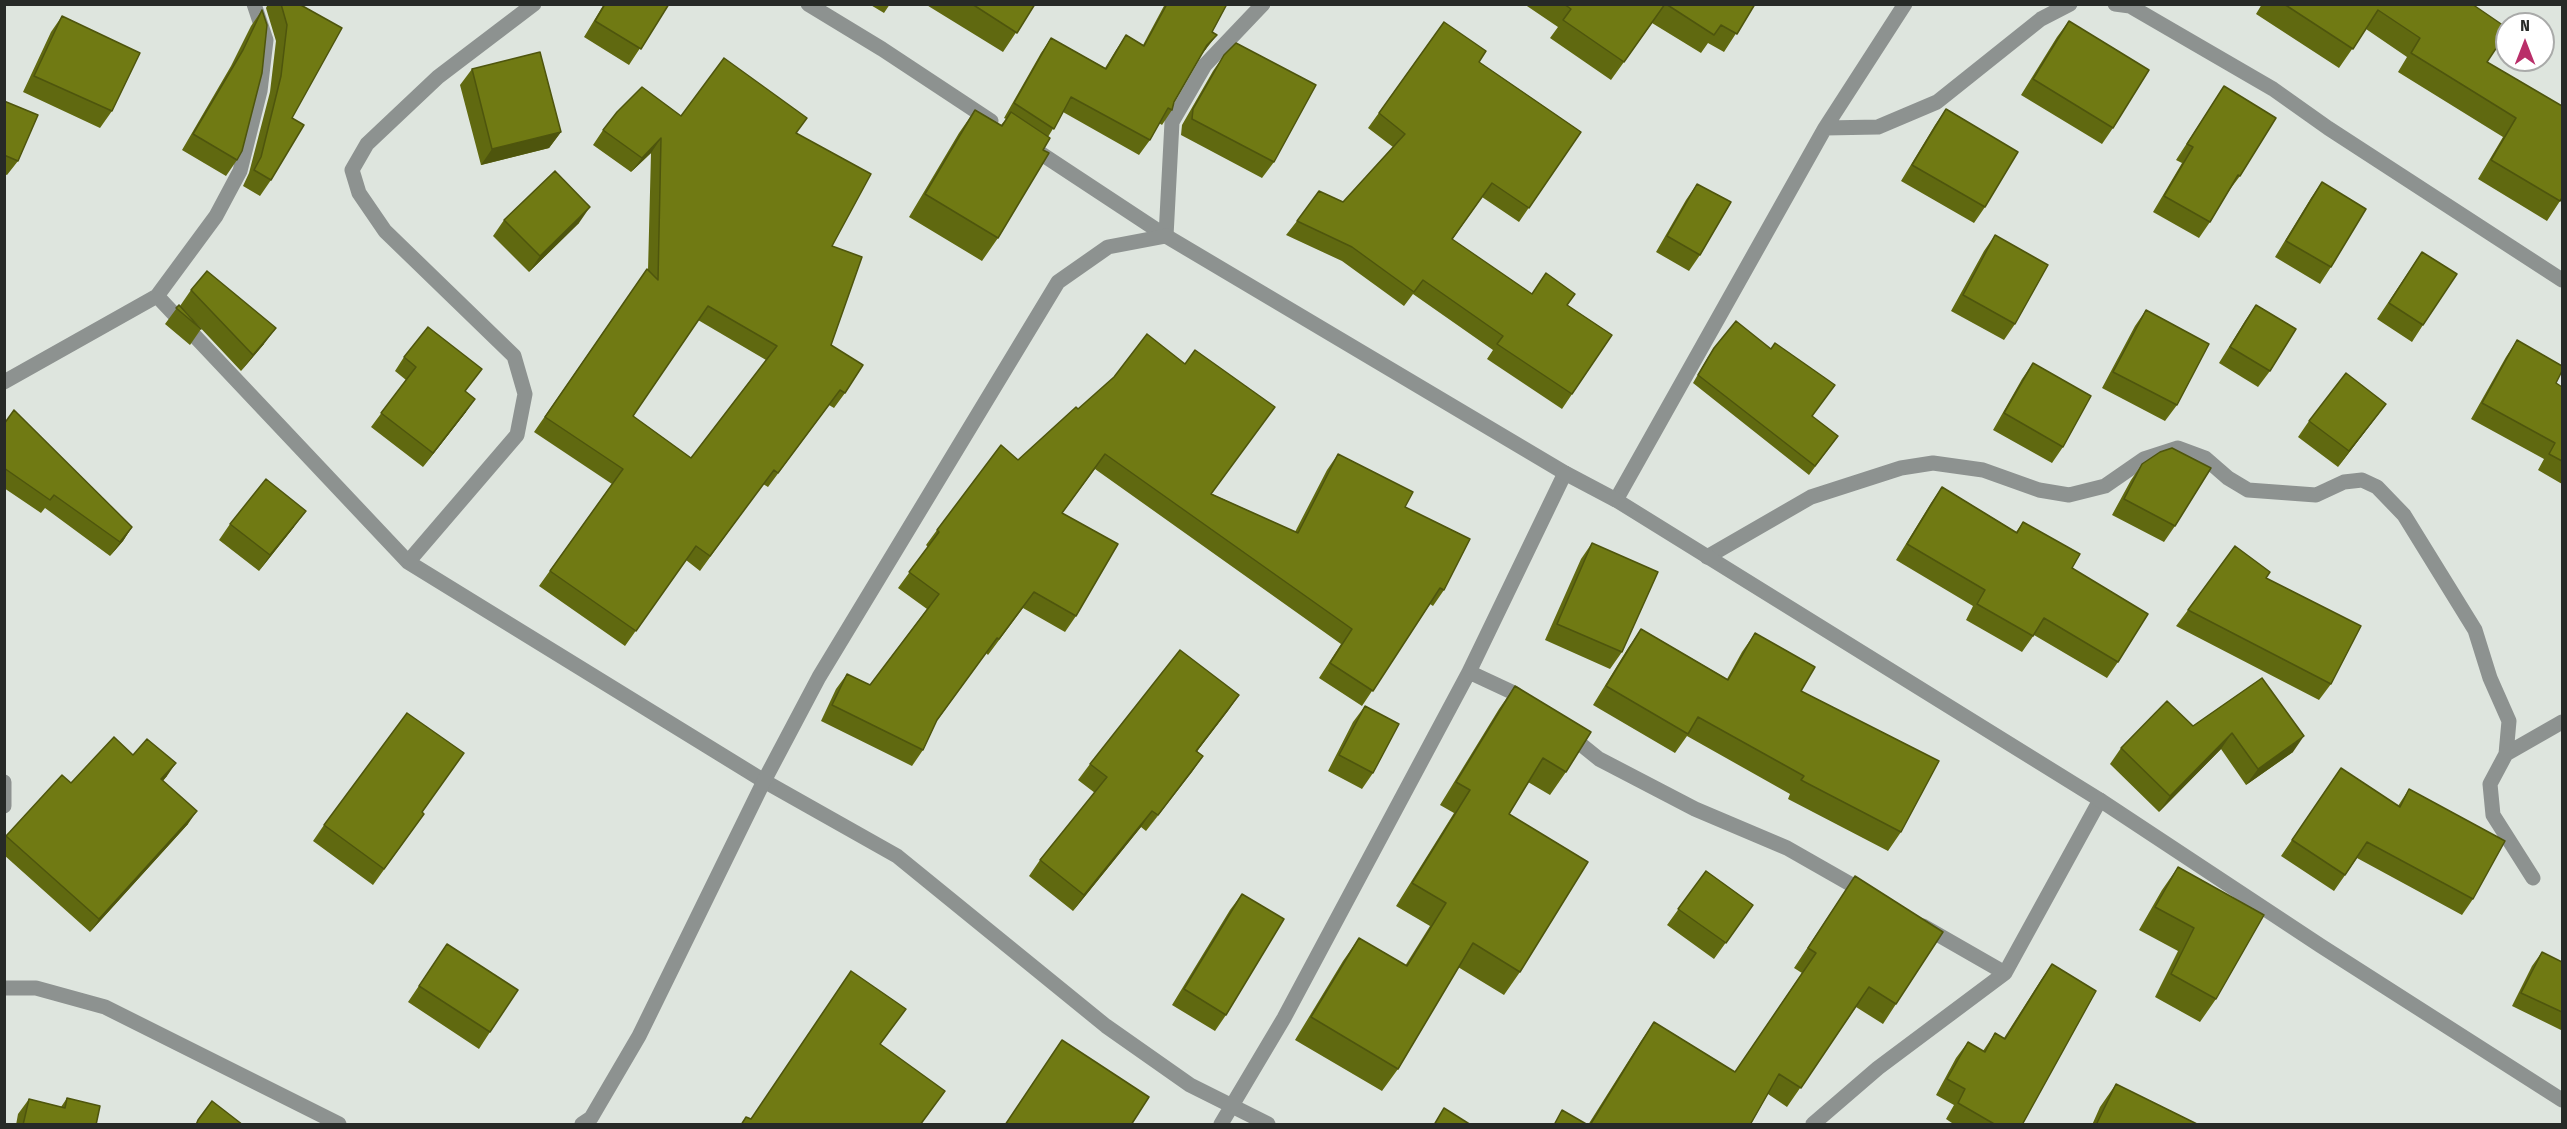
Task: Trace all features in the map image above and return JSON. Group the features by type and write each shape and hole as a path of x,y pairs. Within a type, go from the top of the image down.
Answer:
{"street":[{"path":"4,382 157,296 216,216 240,171 260,91 266,40 254,4"},
{"path":"408,562 517,435 525,394 514,356 385,231 359,193 352,170 367,144 438,77 534,4"},
{"path":"808,4 882,49 999,126"},
{"path":"1166,236 1172,122 1205,65 1263,4"},
{"path":"1616,500 1825,128 1905,4"},
{"path":"1825,128 1878,127 1937,102 2041,19 2070,4"},
{"path":"2115,4 2130,6 2273,89 2328,128 2562,280"},
{"path":"1019,139 1166,236 1565,473 1616,500 2100,800 2321,946 2562,1100"},
{"path":"582,1125 591,1118 639,1036 764,781 819,677 1058,282 1108,247 1166,236"},
{"path":"157,296 408,562 764,781 897,856 1106,1026 1190,1085 1268,1125"},
{"path":"1707,557 1811,497 1901,468 1933,463 1983,470 2039,490 2069,495 2105,486 2144,459 2178,448 2205,458 2228,478 2248,490 2316,495 2344,482 2362,480 2377,488 2404,515 2475,630 2490,678 2509,721 2506,754 2490,784 2493,815 2534,878"},
{"path":"1221,1125 1284,1018 1469,672 1565,473"},
{"path":"1469,672 1514,693 1599,759 1695,809 1787,848 1880,902"},
{"path":"2506,754 2562,722"},
{"path":"4,782 4,806"},
{"path":"1813,1125 1878,1068 2005,973 2100,800"},
{"path":"1911,919 2005,973"},
{"path":"4,987 36,988 105,1007 339,1125"}],"building":[{"path":"281,4 299,4 342,28 292,118 304,125 271,180 254,170 261,157 281,76 287,25"},
{"path":"605,4 669,4 641,49 595,21"},
{"path":"972,4 1035,4 1017,33"},
{"path":"1167,4 1227,4 1212,32 1217,35 1207,45 1174,102 1172,110 1168,108 1150,140 1071,97 1054,129 1014,103 1051,38 1106,69 1126,35 1144,46"},
{"path":"1564,4 1665,4 1624,62 1563,20 1571,9"},
{"path":"1666,4 1755,4 1737,34 1721,25 1714,35"},
{"path":"2284,4 2472,4 2495,20 2495,50 2487,62 2495,67 2495,72 2504,72 2562,106 2562,198 2560,201 2491,160 2516,118 2411,53 2420,38 2378,10 2353,49"},
{"path":"262,10 267,25 262,73 242,151 237,160 193,134 243,50"},
{"path":"62,16 140,53 112,111 34,76"},
{"path":"2069,21 2149,70 2113,128 2033,79"},
{"path":"1444,22 1486,51 1479,62 1581,132 1529,208 1492,183 1452,239 1532,294 1546,273 1575,294 1567,305 1612,335 1572,394 1497,344 1503,336 1423,280 1414,292 1352,247 1297,221 1319,191 1343,202 1405,134 1379,113"},
{"path":"1236,43 1316,85 1274,162 1192,119 1193,109 1224,55"},
{"path":"540,52 561,132 492,149 472,69"},
{"path":"724,58 807,118 796,133 871,174 832,246 862,257 831,345 863,365 845,393 840,390 778,473 774,470 710,556 696,546 636,631 550,571 623,469 545,417 647,269 658,280 661,138 642,158 603,130 642,87 681,116","holes":["708,306 777,346 691,458 633,416"]},
{"path":"2224,86 2276,118 2210,222 2164,196 2193,147 2187,144"},
{"path":"4,101 38,115 18,161 4,155"},
{"path":"1946,109 2018,152 1985,207 1912,165"},
{"path":"975,110 1002,126 1011,112 1050,138 1043,150 1049,153 998,238 925,194"},
{"path":"555,171 590,207 540,256 504,220"},
{"path":"2322,182 2366,209 2331,267 2286,241"},
{"path":"1697,184 1731,202 1700,255 1667,236"},
{"path":"1995,235 2048,265 2015,324 1963,295"},
{"path":"2422,252 2457,274 2423,325 2389,303"},
{"path":"207,271 276,328 253,355 191,290"},
{"path":"179,305 201,329 176,308"},
{"path":"2256,305 2296,329 2270,371 2230,347"},
{"path":"2146,310 2209,344 2177,405 2113,372"},
{"path":"1736,321 1771,349 1775,343 1835,385 1812,416 1838,436 1815,466 1698,375 1714,348"},
{"path":"428,327 482,369 465,391 475,399 433,453 381,413 416,367 404,357"},
{"path":"1147,334 1185,364 1195,350 1275,407 1211,494 1298,533 1338,454 1413,492 1405,507 1470,539 1444,590 1440,588 1373,691 1330,663 1352,629 1105,454 1062,513 1118,544 1076,616 1034,592 937,720 923,750 832,705 847,674 870,685 939,594 909,572 939,532 937,530 1001,445 1018,460 1076,407 1078,409 1114,377"},
{"path":"2517,340 2562,366 2556,383 2562,387 2562,461 2549,454 2555,443 2482,403"},
{"path":"2033,363 2091,396 2063,447 2004,413"},
{"path":"2346,373 2386,404 2349,451 2309,421"},
{"path":"14,410 132,527 120,542 54,495 50,500 4,468 4,424"},
{"path":"2172,448 2211,468 2175,526 2124,499 2142,464 2160,452"},
{"path":"266,479 306,511 270,555 230,524"},
{"path":"1942,487 2017,533 2023,522 2080,554 2072,568 2148,614 2118,662 2044,618 2033,636 1977,604 1985,590 1907,544"},
{"path":"1592,543 1658,572 1622,652 1557,624"},
{"path":"2235,546 2270,572 2266,578 2361,626 2331,684 2188,610"},
{"path":"1641,629 1728,680 1755,633 1815,667 1801,691 1939,761 1901,832 1801,780 1804,776 1698,717 1688,734 1606,686"},
{"path":"1180,650 1239,695 1196,751 1203,756 1158,815 1152,811 1084,895 1040,860 1107,777 1090,764"},
{"path":"2262,678 2304,736 2258,769 2232,733 2170,796 2121,748 2167,701 2193,726"},
{"path":"1515,686 1591,732 1566,772 1543,758 1509,814 1588,862 1520,972 1473,943 1398,1069 1311,1017 1359,938 1407,966 1446,903 1412,883 1470,790 1456,782"},
{"path":"1365,706 1399,724 1373,773 1339,755"},
{"path":"407,713 464,753 384,869 324,825"},
{"path":"114,737 133,755 147,739 176,763 161,779 197,811 99,919 6,836 62,775 71,783"},
{"path":"2341,768 2400,807 2409,789 2505,841 2473,899 2367,842 2345,875 2292,840"},
{"path":"2178,867 2264,915 2216,999 2171,974 2194,928 2155,907"},
{"path":"1706,871 1753,905 1726,943 1678,909"},
{"path":"1855,876 1943,932 1896,1004 1869,987 1801,1088 1779,1074 1750,1125 1590,1125 1654,1022 1735,1072 1816,953 1808,948"},
{"path":"1242,894 1284,919 1226,1015 1184,989"},
{"path":"447,944 518,990 490,1032 419,986"},
{"path":"2542,952 2562,962 2562,1012 2521,993"},
{"path":"2052,964 2096,991 2022,1125 1996,1125 1958,1103 1965,1089 1947,1079 1968,1042 1985,1052 1995,1033 2005,1039"},
{"path":"851,971 906,1009 880,1044 945,1091 920,1125 741,1125 746,1117 751,1119"},
{"path":"1062,1040 1149,1097 1131,1125 1005,1125"},
{"path":"2116,1084 2197,1124 2096,1125"},
{"path":"67,1098 100,1106 96,1125 23,1125 29,1099 65,1108"},
{"path":"212,1101 243,1125 196,1125"},
{"path":"1444,1108 1471,1125 1434,1125"},
{"path":"1562,1110 1588,1125 1554,1125"}]}
